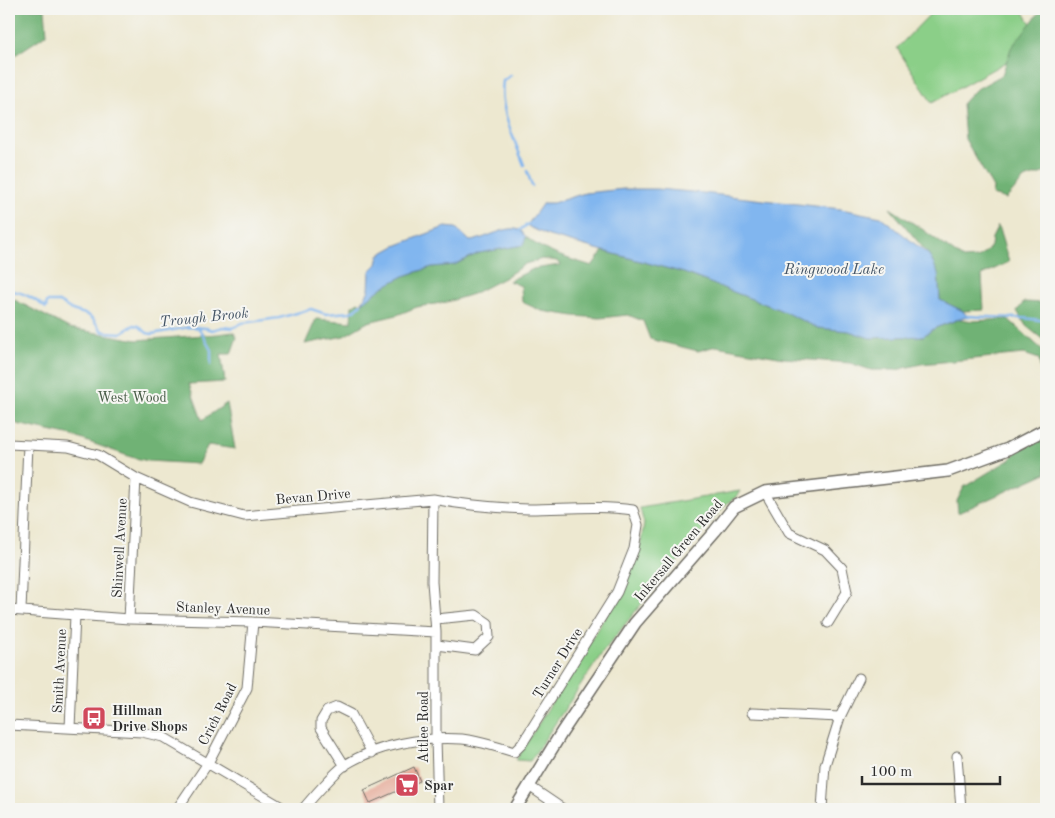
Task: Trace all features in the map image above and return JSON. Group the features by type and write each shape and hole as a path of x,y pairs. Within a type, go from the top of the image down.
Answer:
{"street":[{"name":"Inkersall Green Road","path":"515,809 562,732 635,623 715,531 734,506 765,492 948,470 1008,449 1046,428"},
{"name":"Bevan Drive","path":"9,444 68,447 98,455 136,478 190,502 244,516 433,499 451,503 528,509 612,507 633,510"},
{"path":"20,610 28,445"},
{"name":"Shinwell Avenue","path":"129,619 136,478"},
{"path":"765,492 789,533 825,550 842,568 847,592 828,623"},
{"name":"Attlee Road","path":"433,499 432,582 437,645 436,738 438,809"},
{"name":"Turner Drive","path":"436,738 464,739 514,752 522,744 617,592 634,549 638,525 633,510"},
{"name":"Stanley Avenue","path":"9,610 129,619 253,622 436,632"},
{"name":"Smith Avenue","path":"70,728 75,615"},
{"path":"436,619 476,615 488,623 489,637 475,650 437,645"},
{"name":"Crich Road","path":"177,809 208,763 247,688 253,622"},
{"path":"822,809 825,765 840,717 859,678"},
{"path":"345,766 321,728 321,721 327,711 337,708 351,714 372,753"},
{"path":"752,713 840,717"},
{"path":"9,725 142,732 162,736 285,809"},
{"path":"303,809 345,766 372,753 404,742 436,738"},
{"path":"957,756 960,809"},
{"path":"529,786 563,809"}],"green space":[{"path":"9,9 45,9 47,34 9,59"},
{"path":"935,9 1022,9 1042,42 932,103 897,48"},
{"path":"1042,9 1046,9 1046,172 1024,179 1006,199 992,195 993,188 965,139 962,104 975,90 1002,75 1011,48"},
{"path":"890,208 963,259 978,258 987,251 991,246 992,238 998,226 1009,262 982,275 984,310 963,311 940,300 938,273 929,255"},
{"path":"526,237 550,252 592,266 603,251 684,273 778,309 818,328 849,331 870,338 923,336 935,328 960,319 973,321 1008,319 1046,353 1046,383 1041,375 1039,359 1024,354 921,364 896,370 871,370 850,363 784,358 716,346 698,351 650,339 643,321 628,315 600,318 574,316 542,311 522,302 521,286 509,281 533,269 560,265 557,261 542,259 525,264 504,278 473,294 447,302 417,307 397,315 368,322 344,336 305,344 316,319 351,322 352,306 358,302 361,304 383,287 404,276 432,267 454,265 479,253 523,245"},
{"name":"West Wood","path":"9,297 69,328 137,340 233,332 237,337 231,354 221,354 225,382 189,384 202,420 227,403 235,449 208,445 198,464 148,461 131,457 72,436 17,424 9,417"},
{"path":"1024,302 1046,303 1046,342 1026,326 1017,311"},
{"path":"1046,435 1046,473 958,513 957,501 964,487 1009,460 1017,451"},
{"path":"740,491 736,497 726,504 603,652 530,761 516,760 626,583 641,542 644,524 640,508"}],"water":[{"name":"Ringwood Lake","path":"624,189 657,189 703,193 841,209 881,217 929,255 938,273 940,300 963,311 967,316 935,328 923,336 870,338 849,331 818,328 778,309 684,273 549,236 529,227 528,224 543,203 553,203 585,193"},
{"path":"445,227 456,228 470,241 510,229 521,231 526,237 523,245 479,253 454,265 432,267 404,276 383,287 361,304 369,290 370,271 377,264 379,255 395,246"}],"building":[{"path":"414,767 420,781 370,803 364,790"}],"waterway":[{"path":"511,75 503,81 503,103 508,124 524,165"},
{"path":"527,171 532,186"},
{"name":"Trough Brook","path":"520,230 528,224"},
{"name":"Trough Brook","path":"9,291 29,296 46,308 47,302 59,302 72,310 88,315 102,331 121,333 134,325 152,334 189,327 212,330 223,327 233,328 242,323 279,318 311,309 326,314 350,312 361,304"},
{"path":"967,316 1046,321"},
{"path":"198,327 211,350 211,364"}],"place":[{"name":"Hillman Drive Shops","path":"94,718"},
{"name":"Spar","path":"407,785"}]}
